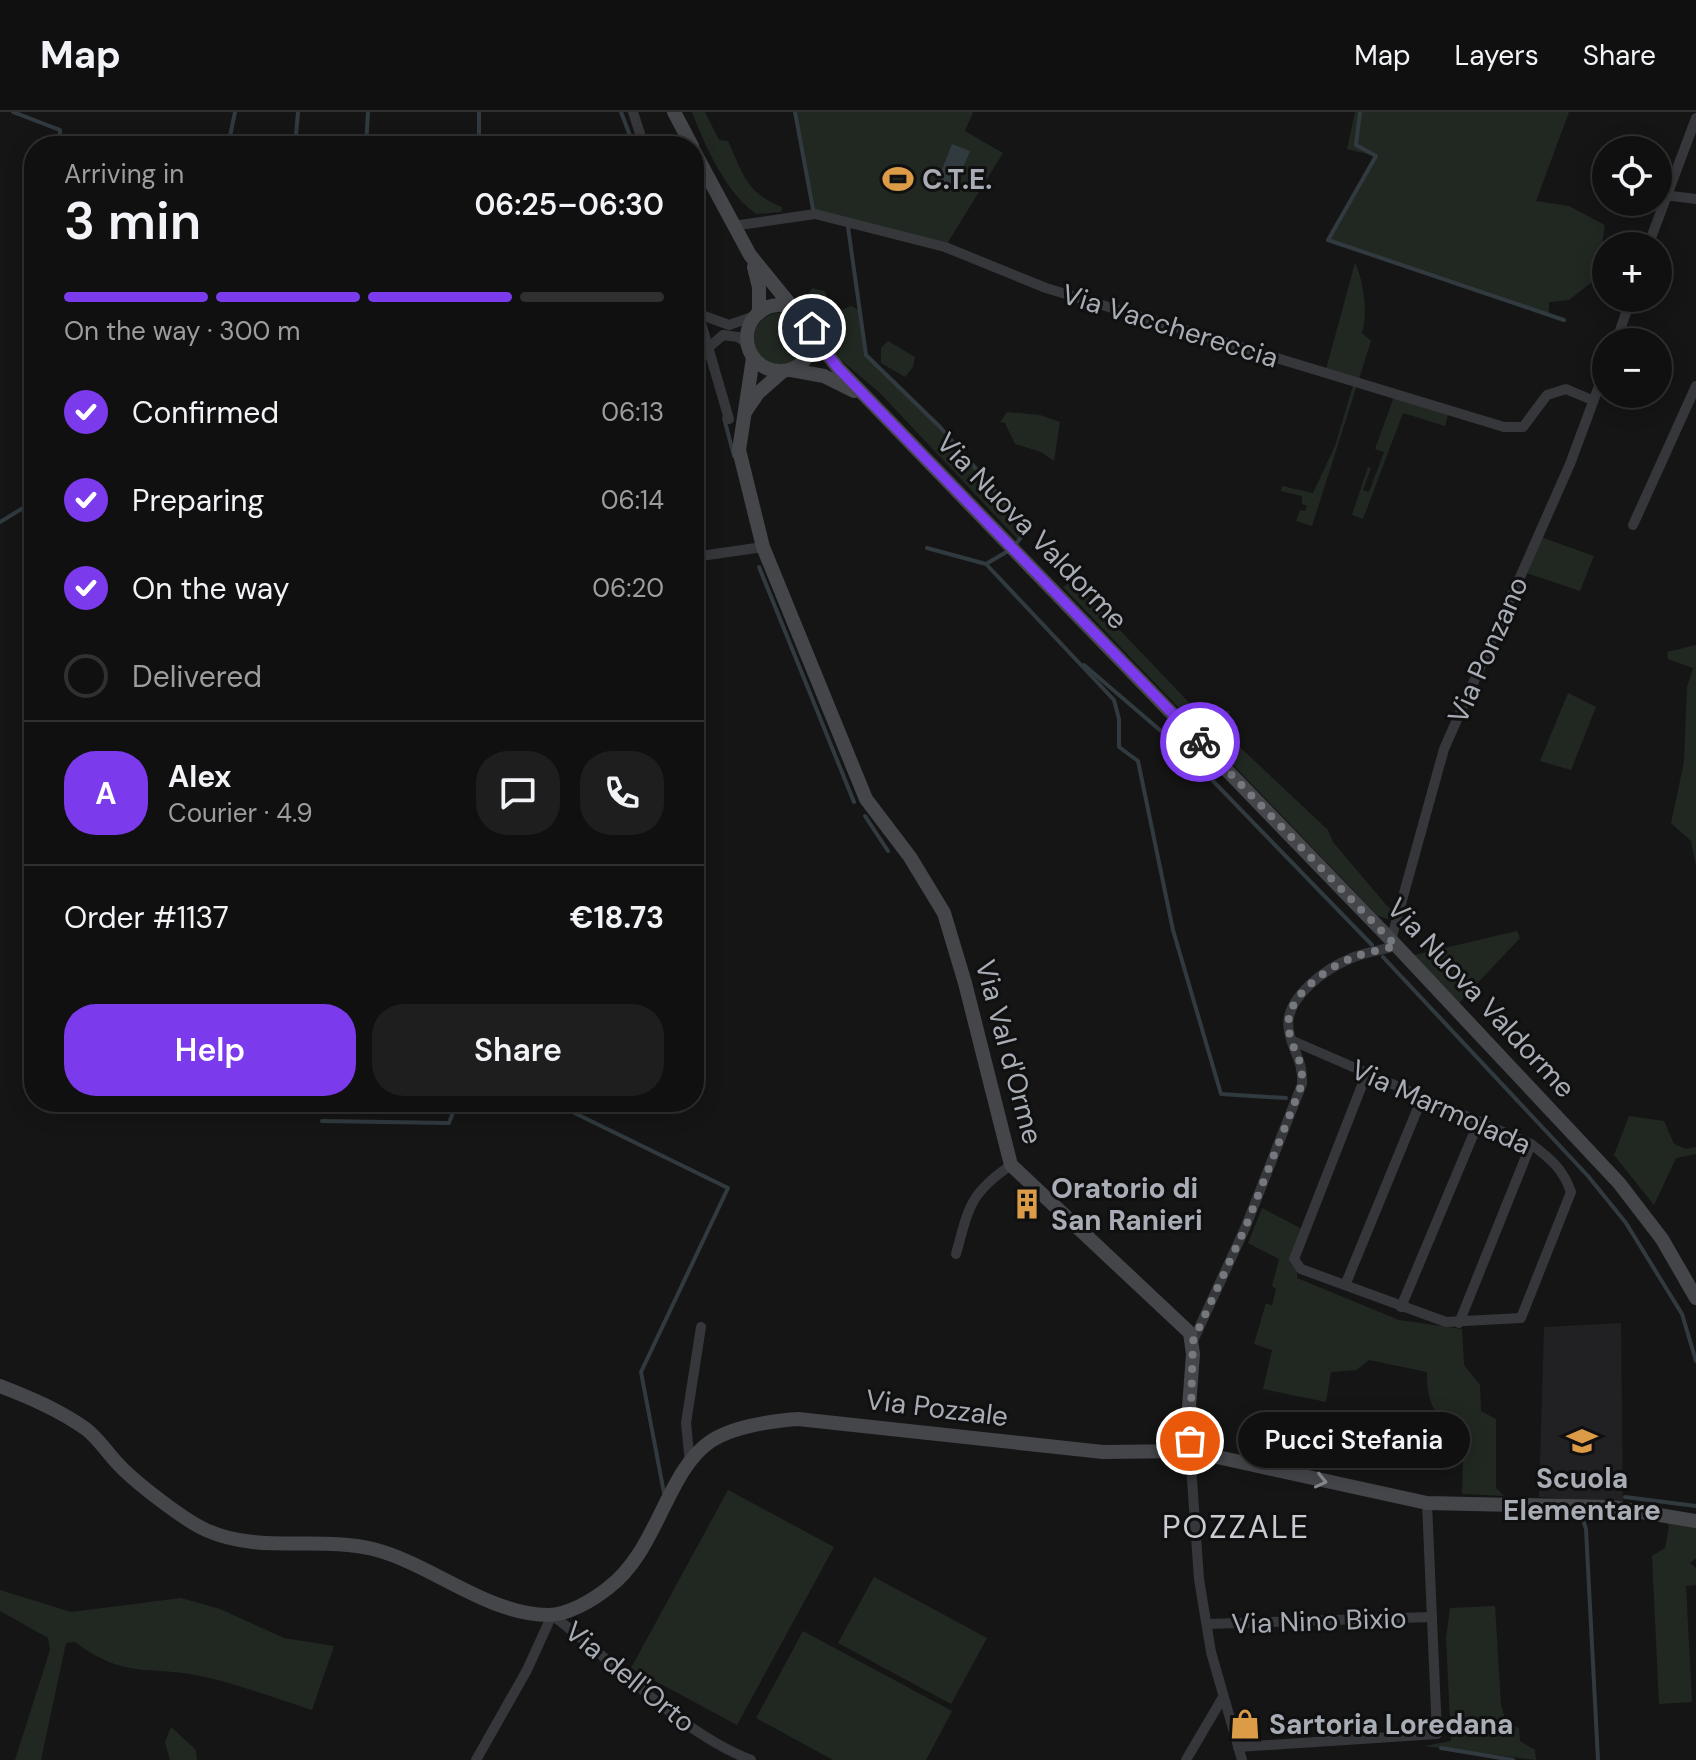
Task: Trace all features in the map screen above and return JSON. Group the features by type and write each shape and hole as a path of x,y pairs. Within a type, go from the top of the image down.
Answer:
{"street":[{"path":"633,112 641,136"},
{"name":"Via Nuova Valdorme","path":"674,112 687,136"},
{"path":"1672,176 1696,118"},
{"name":"Via Nuova Valdorme","path":"704,169 750,255 807,319 813,336 875,405 1394,943 1619,1183 1662,1239 1696,1298"},
{"path":"1672,196 1696,199"},
{"name":"Via Vacchereccia","path":"733,226 815,214 945,247 1046,288 1504,427 1523,427 1547,395 1566,389 1592,400"},
{"name":"Via Nuova Valdorme","path":"750,255 759,287 757,315 750,324 750,351 772,371 787,371 843,383 875,405"},
{"path":"704,316 729,325 775,306 794,308"},
{"name":"Via Val d'Orme","path":"704,333 735,419 739,450 763,547 866,799 910,857 944,913 1011,1165 1181,1321 1193,1341"},
{"path":"708,348 723,335 738,337 750,351"},
{"path":"735,419 758,393 810,353 813,336"},
{"name":"Via Val d'Orme","path":"735,419 750,351"},
{"path":"1633,525 1696,386"},
{"name":"Via Ponzano","path":"1394,943 1444,749 1570,464 1592,400"},
{"path":"704,556 763,547"},
{"path":"1242,1760 1223,1697 1199,1579 1190,1451 1193,1341 1246,1226 1302,1084 1303,1062 1288,1029 1296,1000 1316,980 1353,957 1394,943"},
{"name":"Via Marmolada","path":"1293,1041 1531,1144 1554,1161 1565,1176 1571,1192 1521,1318 1459,1323"},
{"path":"1366,1075 1294,1259 1301,1269 1346,1283 1401,1307 1459,1323 1531,1144"},
{"path":"1346,1283 1422,1098"},
{"path":"1401,1307 1479,1121"},
{"path":"956,1254 970,1203 987,1181 1011,1165"},
{"path":"690,1464 686,1423 701,1327"},
{"path":"0,1386 48,1405 89,1431 133,1478 206,1530 241,1539 291,1544 327,1543 379,1551 512,1608 552,1615 527,1670 476,1760"},
{"name":"Via Pozzale","path":"552,1615 585,1603 619,1580 643,1551 690,1464 711,1441 773,1421 798,1419 1103,1452 1190,1451 1427,1503 1611,1507 1696,1521"},
{"path":"1238,1747 1437,1734 1427,1503"},
{"name":"Via dell'Orto","path":"552,1615 690,1727 726,1750 751,1760"},
{"name":"Via Nino Bixio","path":"1207,1624 1432,1617"},
{"path":"1186,1760 1223,1697"}],"shaded area":[{"path":"692,112 705,112 719,140 728,141 747,181 760,195 782,207 781,212 756,214 745,204 726,181"},
{"name":"C.T.E.","path":"795,112 973,112 965,131 1003,153 945,247 847,222 813,209"},
{"path":"1355,112 1569,112 1536,201 1569,206 1605,225 1604,232 1592,232 1592,282 1569,300 1549,302 1549,314 1328,240 1376,156 1347,149"},
{"path":"952,144 970,151 955,187 938,180"},
{"path":"1355,263 1364,298 1362,333 1371,341 1312,526 1296,521 1300,510 1305,511 1307,506 1302,504 1302,496 1281,491 1282,486 1313,493 1335,446 1354,382 1325,373"},
{"path":"812,288 825,291 828,301 839,311 851,306 859,310 866,355 940,427 1028,529 1019,541 881,394 840,359 830,345 820,315 803,302"},
{"path":"780,313 798,321 806,339 798,357 780,365 762,357 754,339 762,321"},
{"path":"888,341 915,357 913,367 905,377 881,363 881,348"},
{"path":"1395,394 1449,411 1445,426 1403,413 1363,519 1352,515 1368,467 1371,468 1363,490 1369,492 1384,452 1375,449"},
{"path":"1007,412 1040,415 1060,422 1054,461 1041,452 1015,444 1005,423 1000,422"},
{"path":"1538,536 1594,556 1580,591 1523,572"},
{"path":"1073,581 1199,713 1206,709 1230,711 1225,733 1328,830 1333,842 1388,907 1395,909 1388,919 1378,916 1063,587"},
{"path":"1696,645 1696,866 1691,841 1671,823 1684,762 1687,687 1693,668 1668,659 1667,652"},
{"path":"1568,693 1596,707 1571,770 1540,761"},
{"path":"1517,931 1520,938 1454,1008 1406,957"},
{"path":"1629,1116 1664,1121 1674,1144 1686,1149 1696,1147 1696,1154 1676,1158 1654,1205 1614,1155"},
{"path":"1262,1208 1302,1229 1290,1263 1297,1269 1297,1278 1399,1320 1462,1329 1464,1365 1480,1385 1481,1411 1496,1419 1496,1488 1504,1496 1462,1494 1464,1426 1438,1414 1430,1400 1427,1372 1369,1360 1356,1370 1331,1372 1326,1402 1263,1389 1272,1350 1254,1344 1266,1303 1272,1306 1276,1289 1272,1286 1279,1259 1248,1243"},
{"name":"Scuola Elementare","path":"1621,1323 1623,1504 1539,1497 1544,1327"},
{"path":"728,1490 834,1547 737,1725 631,1668"},
{"path":"1665,1516 1696,1521 1696,1558 1690,1563 1696,1568 1696,1585 1686,1586 1692,1702 1659,1704 1652,1556 1665,1548 1669,1527"},
{"path":"874,1577 987,1638 951,1704 838,1643"},
{"path":"0,1590 71,1612 181,1598 220,1609 284,1638 334,1646 312,1710 205,1677 124,1667 93,1654 75,1642 66,1643 41,1760 15,1760 50,1650 48,1638 0,1611"},
{"path":"1495,1606 1501,1705 1506,1722 1519,1728 1520,1741 1535,1750 1536,1760 1424,1746 1451,1741 1446,1638 1450,1608"},
{"path":"803,1631 952,1711 926,1760 833,1760 756,1718"},
{"path":"171,1727 196,1750 197,1760 170,1760 165,1742"}],"waterway":[{"path":"13,112 60,130 60,136"},
{"path":"230,136 235,112"},
{"path":"296,136 298,112"},
{"path":"367,136 368,112"},
{"path":"479,112 479,136"},
{"path":"621,112 630,136"},
{"path":"795,112 813,209"},
{"path":"1360,112 1356,145 1376,156 1328,240 1564,320"},
{"path":"848,227 866,355 940,427 1028,529 1015,545"},
{"path":"724,418 734,456"},
{"path":"0,522 24,507"},
{"path":"927,548 986,564 1114,700 1119,719 1119,747 1138,761 1173,930 1221,1094 1286,1098"},
{"path":"986,564 1008,551"},
{"path":"759,567 854,802"},
{"path":"1084,665 1182,749 1372,945"},
{"path":"865,816 888,851"},
{"path":"1383,957 1588,1176 1626,1223 1682,1314 1696,1361"},
{"path":"322,1121 449,1123 453,1112"},
{"path":"572,1112 728,1188 641,1372 664,1493"},
{"path":"1625,1497 1696,1506"},
{"path":"1582,1516 1586,1529 1598,1760"},
{"path":"1441,1748 1513,1760"}],"way so far":[{"path":"1190,1441 1193,1341 1246,1226 1302,1084 1303,1062 1288,1029 1296,1000 1316,980 1353,957 1396,946 1200,742"}],"place":[{"name":"C.T.E.","path":"898,179"},
{"name":"Oratorio di San Ranieri","path":"1027,1204"},
{"name":"Pucci Stefania","path":"1190,1441"},
{"name":"Scuola Elementare","path":"1582,1441"},
{"name":"Sartoria Loredana","path":"1245,1724"}],"district":[{"name":"POZZALE","path":"1236,1527"}],"route":[{"path":"812,328 813,336 838,368 1200,742"}]}
